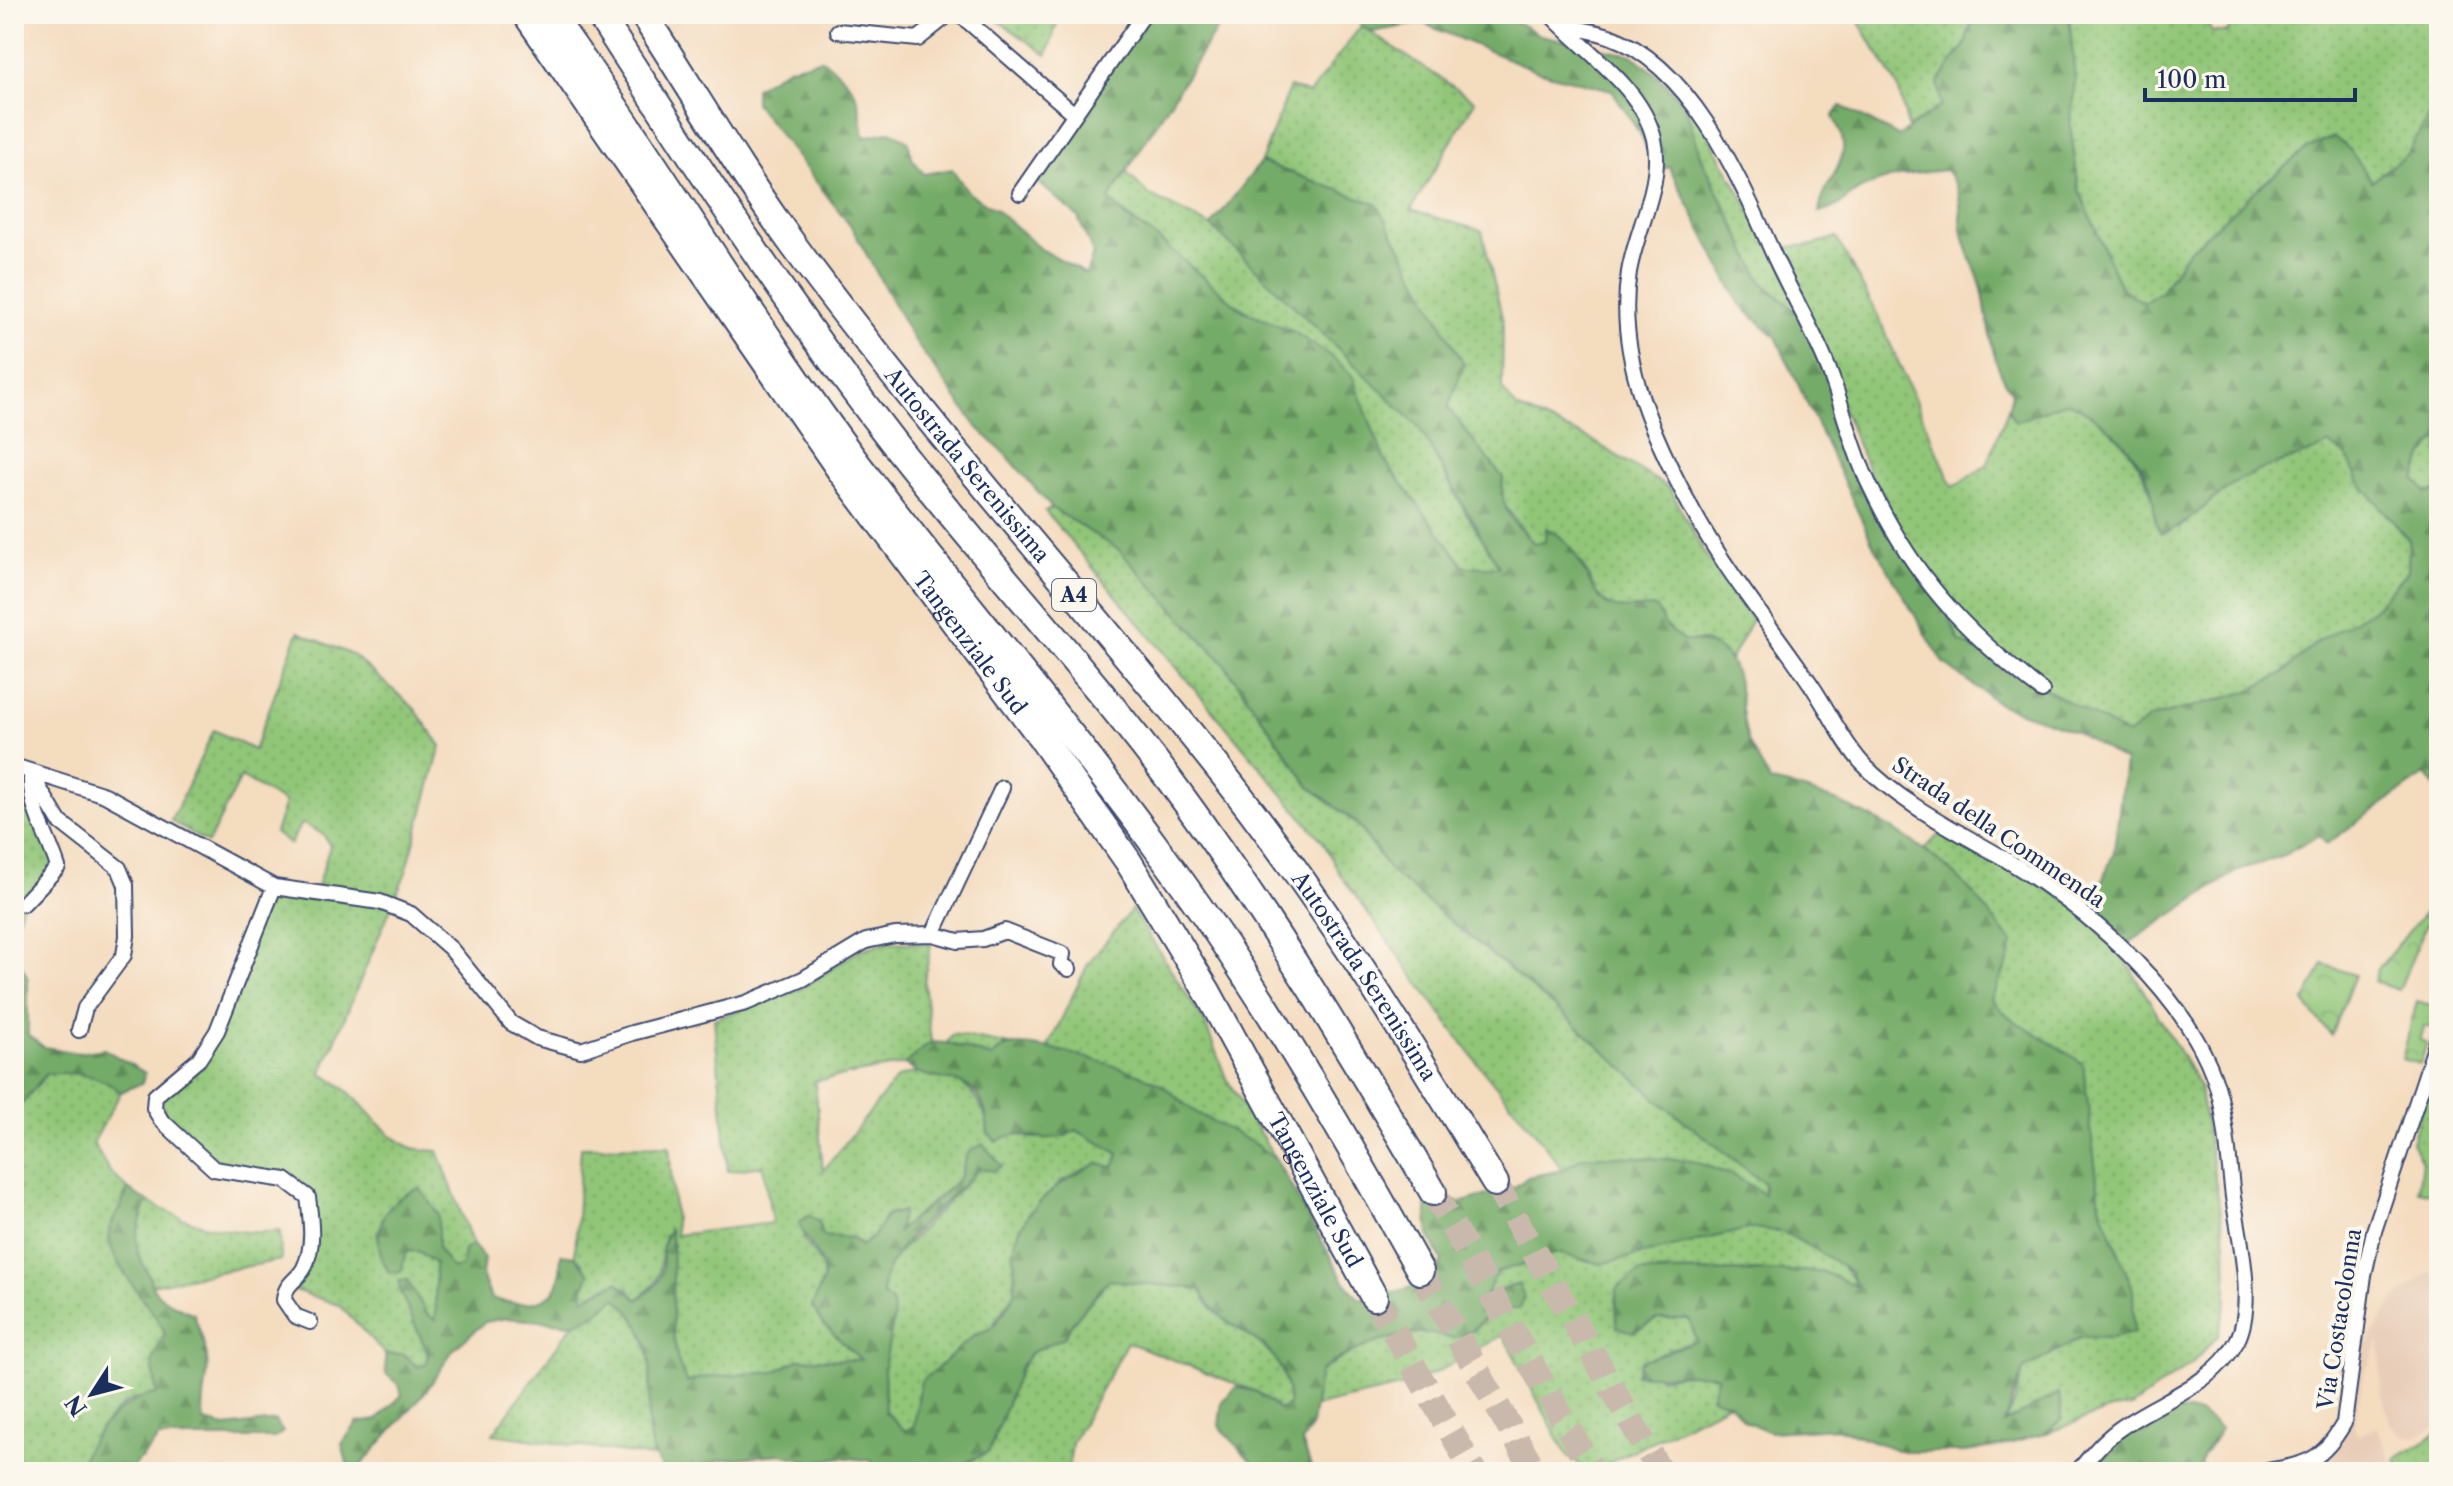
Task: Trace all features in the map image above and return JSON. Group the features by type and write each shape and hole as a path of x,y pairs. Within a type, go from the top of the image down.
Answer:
{"highway":[{"name":"Tangenziale Sud","path":"526,14 840,470 1041,737 1128,861 1207,991 1374,1297"},
{"name":"Tangenziale Sud","path":"550,14 618,108 856,461 1156,846 1249,979 1338,1121 1420,1271"},
{"name":"Autostrada Serenissima","path":"599,14 760,262 888,436 1058,639 1169,780 1232,867 1288,950 1433,1192"},
{"name":"Autostrada Serenissima","path":"643,14 792,243 926,419 1209,755 1276,844 1403,1032 1495,1183"}],"street":[{"path":"838,31 918,39 951,14 963,17 1074,114"},
{"path":"1020,193 1144,14"},
{"name":"Strada della Commenda","path":"1555,19 1611,37 1646,57 1682,90 1744,185 1786,281 1814,330 1852,444 1884,513 1942,603 1968,630 2042,691"},
{"name":"Strada della Commenda","path":"1555,19 1628,90 1654,139 1656,171 1629,269 1626,294 1630,355 1648,419 1721,560 1813,687 1858,759 1890,790 2021,869 2090,916 2151,977 2206,1057 2222,1113 2241,1253 2244,1322 2237,1341 2214,1371 2121,1428 2077,1472"},
{"path":"14,766 31,774 105,795 274,887 380,902 411,914 451,949 511,1023 537,1038 581,1050 746,1003 803,979 866,941 895,935 933,934 958,941 983,939 1005,931 1063,954 1061,964 1069,969"},
{"path":"23,904 58,867 48,834 30,803 31,774"},
{"path":"31,774 59,821 119,868 126,885 127,936 124,955 85,1008 79,1030"},
{"path":"933,934 1002,788"},
{"path":"274,887 217,1031 199,1059 155,1096 154,1108 161,1120 214,1169 285,1180 308,1197 313,1223 305,1265 286,1287 284,1300 295,1316 310,1322"},
{"name":"Via Costacolonna","path":"2262,1472 2309,1463 2332,1444 2344,1423 2364,1275 2374,1231 2439,1035"}],"shaded area":[{"path":"2429,1272 2439,1274 2439,1425 2415,1437 2405,1437 2391,1425 2381,1392 2380,1340 2364,1374 2354,1426 2358,1436 2376,1427 2398,1472 2337,1472 2330,1468 2325,1472 2339,1439 2364,1349 2394,1300"}],"green space":[{"path":"989,14 1060,14 1047,55"},
{"path":"1144,14 1226,14 1109,199 1124,216 1156,237 1242,310 1294,332 1332,357 1352,375 1385,461 1465,567 1499,567 1418,426 1211,226 1261,162 1377,204 1464,365 1448,408 1503,478 1505,507 1519,528 1533,543 1545,542 1546,528 1559,535 1577,557 1596,593 1612,607 1656,607 1665,625 1683,641 1704,643 1719,649 1735,671 1747,737 1770,782 1824,797 1904,836 1970,890 2013,943 1991,999 2022,1026 2083,1064 2100,1205 2133,1290 2134,1332 2113,1338 2081,1337 2023,1370 2004,1423 2059,1393 2062,1419 2044,1434 1994,1448 1964,1452 1903,1452 1837,1428 1770,1432 1745,1421 1729,1403 1711,1397 1718,1376 1636,1374 1641,1361 1697,1341 1689,1319 1657,1319 1633,1332 1617,1327 1616,1289 1640,1272 1821,1271 1856,1286 1850,1272 1813,1248 1783,1232 1752,1228 1601,1264 1557,1253 1497,1272 1486,1295 1519,1284 1524,1297 1520,1308 1490,1312 1476,1327 1458,1337 1422,1333 1406,1335 1380,1341 1343,1356 1320,1371 1312,1425 1302,1442 1313,1472 1261,1472 1219,1426 1222,1401 1237,1387 1257,1392 1279,1410 1289,1405 1285,1380 1277,1361 1266,1348 1211,1307 1200,1289 1108,1280 1071,1324 1065,1337 1030,1353 1020,1369 989,1451 949,1472 874,1472 872,1461 842,1457 814,1462 780,1454 720,1460 684,1472 663,1470 653,1451 649,1430 650,1365 646,1342 636,1320 616,1298 593,1316 573,1324 506,1318 485,1322 453,1350 427,1390 357,1470 347,1463 342,1444 357,1423 377,1420 402,1395 399,1385 386,1374 385,1354 403,1354 418,1367 427,1363 428,1353 400,1292 399,1281 407,1280 427,1314 436,1320 435,1263 418,1251 406,1252 401,1272 389,1273 379,1246 381,1222 395,1202 406,1194 420,1188 438,1214 438,1249 452,1269 462,1266 464,1250 473,1245 484,1258 482,1275 491,1298 509,1302 530,1302 549,1296 559,1280 561,1254 575,1256 590,1274 583,1288 584,1298 618,1282 638,1300 654,1287 661,1276 664,1242 670,1230 675,1346 687,1383 700,1378 774,1372 800,1359 861,1360 821,1322 812,1306 824,1276 823,1269 799,1223 809,1215 819,1222 822,1236 852,1238 861,1246 874,1236 887,1215 903,1211 898,1231 957,1181 968,1153 983,1144 1002,1166 993,1171 980,1168 903,1245 884,1280 883,1297 891,1300 894,1315 884,1368 885,1411 905,1431 914,1426 921,1381 970,1339 992,1326 1009,1303 1016,1285 1014,1252 1023,1223 1057,1187 1098,1163 1114,1167 1119,1154 1076,1130 1052,1138 1015,1135 997,1142 988,1133 985,1111 978,1096 969,1087 917,1072 905,1064 931,1042 947,1043 992,1057 1007,1046 1061,1051 1108,1064 1160,1084 1194,1111 1251,1142 1277,1161 1344,1281 1359,1299 1416,1285 1442,1262 1429,1235 1426,1206 1447,1201 1463,1202 1515,1187 1528,1177 1562,1170 1582,1157 1692,1161 1735,1176 1764,1194 1764,1183 1660,1102 1566,1016 1390,871 1357,823 1310,787 1222,661 1119,550 1052,508 1010,459 978,428 913,339 852,228 755,103 755,88 788,68 822,59 855,92 864,137 891,131 908,141 912,158 924,174 952,169 969,193 998,211 1039,248 1086,274 1093,253 1078,217 1031,176"},
{"path":"1357,14 1503,14 1540,35 1633,55 1658,76 1684,103 1702,159 1762,282 1807,321 1849,447 1941,599 1959,641 2128,735 2150,718 2247,692 2282,674 2318,641 2373,610 2408,571 2409,540 2358,480 2347,456 2329,444 2243,478 2184,523 2161,534 2145,473 2128,447 2105,425 2067,402 2015,422 2008,409 2012,393 1995,358 1981,286 1965,242 1959,194 1946,170 1884,180 1857,191 1832,209 1819,212 1842,155 1843,144 1833,117 1841,106 1898,136 1941,106 1938,82 1965,45 1970,27 1979,14 2069,14 2075,81 2070,125 2079,190 2121,288 2144,303 2162,290 2188,251 2309,147 2334,137 2349,149 2372,181 2408,153 2439,99 2439,437 2424,454 2415,480 2427,493 2439,490 2439,792 2426,774 2326,844 2320,835 2286,854 2236,872 2129,943 2091,911 2114,851 2125,761 2074,731 2001,705 1943,663 1873,544 1776,337 1740,305 1669,167 1656,171 1642,137 1612,90 1540,72 1422,23 1372,32 1361,26"},
{"path":"1854,14 1979,14 1970,27 1965,45 1950,64 1941,106 1908,128 1898,87"},
{"path":"2069,14 2201,14 2212,32 2229,32 2227,14 2439,14 2439,99 2408,153 2372,181 2349,149 2222,222 2188,251 2162,290 2144,303 2121,288 2079,190 2070,125 2075,81"},
{"path":"1361,26 1475,101 1411,210 1482,231 1503,321 1502,389 1517,408 1590,439 1670,489 1703,551 1752,619 1731,659 1705,641 1683,641 1665,625 1612,607 1598,597 1582,563 1545,542 1533,543 1500,499 1503,478 1448,408 1377,205 1261,162 1290,87 1309,94"},
{"path":"1684,104 1694,109 1771,248 1815,245 1836,237 1878,316 1953,487 1987,465 2008,409 2015,421 2068,402 2099,420 2135,459 2144,475 2155,509 2179,528 2234,483 2329,443 2347,456 2358,480 2409,540 2408,571 2373,610 2318,641 2282,674 2247,692 2151,718 2128,735 1959,641 1941,599 1894,533 1807,321 1762,282 1702,158"},
{"path":"1126,172 1149,195 1211,226 1419,426 1461,505 1500,567 1465,567 1385,461 1368,421 1262,319 1220,293 1109,199"},
{"path":"2439,437 2439,490 2427,493 2415,480 2424,454"},
{"path":"1052,508 1119,550 1222,661 1310,787 1357,824 1390,871 1566,1016 1660,1102 1764,1183 1765,1195 1735,1176 1692,1161 1582,1157 1562,1170 1427,995 1341,876 1323,842 1045,511"},
{"path":"298,632 353,655 414,708 441,746 406,872 321,1074 347,1091 400,1141 413,1148 438,1151 473,1245 464,1250 463,1266 452,1270 438,1249 438,1214 377,1232 381,1247 418,1251 435,1263 436,1321 427,1314 407,1280 401,1292 428,1354 427,1364 418,1368 403,1354 385,1354 339,1305 286,1287 302,1270 308,1197 285,1180 214,1169 179,1138 155,1096 199,1059 274,887 315,893 330,846 323,834 301,823 290,845 275,833 285,803 241,777 208,843 171,821 214,730 254,750"},
{"path":"14,792 30,795 58,867 23,904 14,931"},
{"path":"1948,825 2090,916 2126,961 2199,1085 2226,1244 2227,1301 2218,1336 2192,1363 2131,1407 2111,1409 2044,1434 2062,1419 2059,1394 2003,1425 2015,1401 2023,1370 2082,1337 2113,1338 2114,1246 2100,1205 2083,1065 2022,1026 1991,999 2008,962 2012,943 1970,890 1925,849"},
{"path":"2438,896 2399,990 2374,982 2378,969"},
{"path":"1132,909 1205,1023 1226,1078 1277,1161 1250,1142 1193,1111 1147,1078 1048,1047 1088,964"},
{"path":"887,942 931,944 924,982 931,1042 905,1064 815,1081 823,1171 897,1078 929,1072 958,1081 970,1090 985,1116 988,1133 1004,1136 1015,1133 1031,1138 1066,1136 1076,1130 1119,1153 1114,1167 1061,1181 1049,1197 1029,1212 1014,1251 1015,1292 991,1328 974,1335 948,1362 914,1426 905,1431 885,1411 884,1368 894,1315 884,1296 883,1278 888,1264 980,1168 968,1153 959,1179 897,1232 902,1211 887,1215 874,1236 861,1247 852,1238 803,1238 822,1266 824,1279 817,1305 820,1316 861,1360 800,1359 774,1372 700,1378 687,1383 680,1367 673,1333 673,1244 665,1236 658,1277 637,1300 628,1288 606,1286 584,1299 583,1264 575,1256 581,1147 669,1146 676,1235 772,1223 763,1166 728,1171 714,1019 799,990 860,950"},
{"path":"14,951 28,978 28,1035 44,1047 78,1053 104,1049 145,1073 142,1083 121,1092 104,1081 86,1075 46,1074 14,1113"},
{"path":"2323,964 2355,975 2331,1035 2304,1002"},
{"path":"2439,993 2432,1028 2425,1026 2420,1040 2427,1043 2420,1064 2402,1059 2417,1001 2434,1006"},
{"path":"953,1034 1025,1048 1005,1046 992,1057 947,1043"},
{"path":"2439,1043 2439,1195 2418,1191 2422,1162 2412,1143"},
{"path":"67,1072 105,1079 121,1092 93,1143 109,1171 128,1189 109,1232 136,1290 157,1314 165,1333 152,1361 157,1394 129,1401 112,1416 90,1444 80,1472 14,1472 14,1113 46,1074"},
{"path":"128,1189 147,1201 137,1246 152,1286 165,1299 194,1314 203,1341 208,1366 204,1422 226,1427 275,1421 283,1432 274,1438 159,1438 129,1472 80,1472 88,1447 107,1422 132,1402 157,1394 152,1361 165,1333 121,1268 110,1241 110,1229"},
{"path":"147,1201 179,1217 211,1227 245,1232 280,1231 281,1260 151,1285 136,1247 137,1231"},
{"path":"1751,1228 1780,1231 1804,1241 1835,1261 1856,1286 1821,1271 1640,1272 1633,1332 1657,1319 1689,1319 1697,1342 1668,1349 1660,1378 1697,1372 1718,1376 1729,1403 1591,1472 1568,1457 1503,1335 1437,1372 1400,1387 1313,1407 1320,1371 1361,1347 1424,1332 1449,1338 1474,1330 1519,1285 1485,1296 1497,1272 1557,1253 1601,1264"},
{"path":"1108,1280 1200,1289 1224,1319 1265,1348 1276,1361 1285,1379 1289,1405 1279,1410 1257,1392 1127,1342 1072,1443 1069,1466 1032,1472 949,1472 989,1451 1020,1369 1031,1353 1071,1325"},
{"path":"616,1298 633,1316 643,1334 648,1353 653,1457 493,1434 573,1324 593,1316"},
{"path":"2175,1411 2199,1413 2221,1429 2202,1457 2199,1472 2088,1472 2133,1429"},
{"path":"2439,1432 2439,1472 2401,1472 2396,1459"}],"tunnel":[{"path":"1495,1183 1660,1472"},
{"path":"1433,1192 1593,1472"},
{"path":"1420,1271 1535,1472"},
{"path":"1374,1297 1474,1472"}]}
